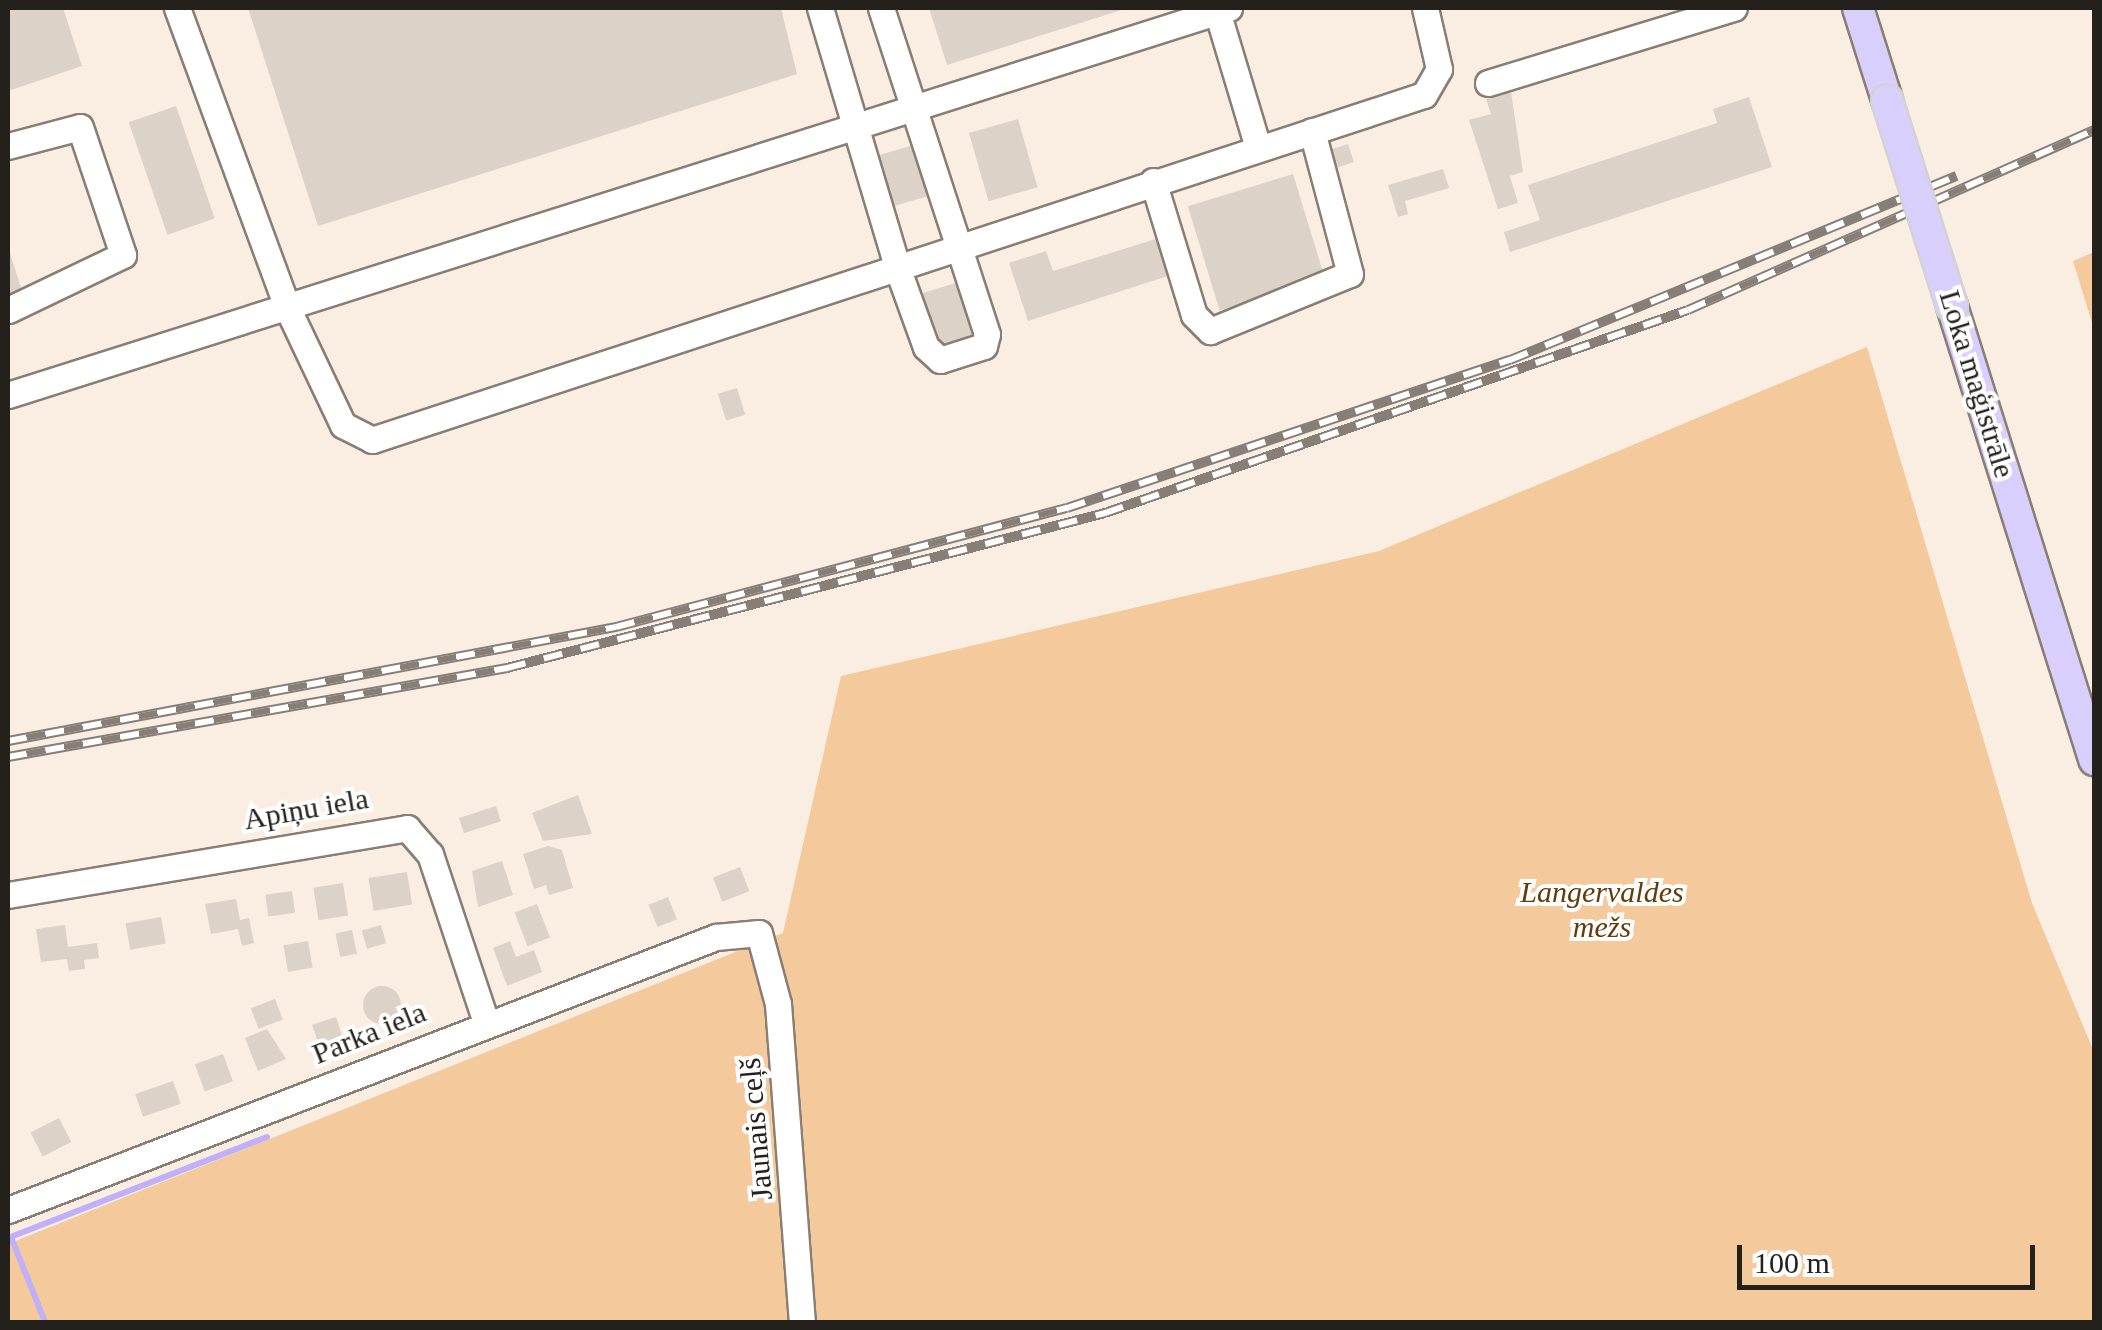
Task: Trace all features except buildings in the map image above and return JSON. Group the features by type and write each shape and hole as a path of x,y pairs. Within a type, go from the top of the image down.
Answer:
{"main road":[{"name":"Loka maģistrāle","path":"1858,8 2094,760"}],"street":[{"path":"178,8 286,305 342,425 372,440 1424,95 1439,70 1425,8"},
{"path":"820,8 897,267 930,358 940,360 988,340 881,8"},
{"path":"1488,83 1734,8"},
{"path":"8,395 1223,9 1258,148"},
{"path":"8,146 80,127 123,254 8,310"},
{"path":"1153,181 1194,315 1210,331 1350,274 1312,132"},
{"name":"Apiņu iela","path":"8,895 406,828 430,854 486,1022"},
{"name":"Parka iela","path":"8,1210 486,1022 716,937 759,933"},
{"name":"Jaunais ceļš","path":"759,933 778,1004 802,1322"}],"green space":[{"path":"2094,252 2094,329 2073,261"},
{"name":"Langervaldes mežs","path":"1867,347 2032,903 2094,1052 2094,1322 8,1322 8,1244 783,933 841,676 1379,551"}],"waterway":[{"path":"8,1238 267,1137"},
{"path":"11,1237 45,1322"}],"railway":[{"path":"8,757 507,668 1105,513 1688,310 2094,130"},
{"path":"8,741 616,627 1067,508 1510,360 1957,176"}]}
